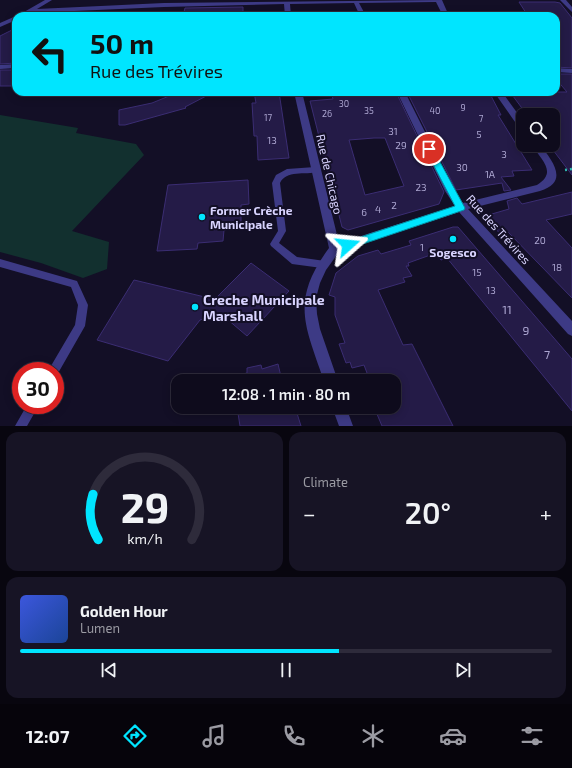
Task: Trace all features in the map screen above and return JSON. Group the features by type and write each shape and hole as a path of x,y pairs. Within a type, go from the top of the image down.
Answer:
{"street":[{"path":"31,11 49,0"},
{"path":"31,11 355,1 438,0 444,12"},
{"path":"563,0 572,10"},
{"path":"355,1 361,12"},
{"path":"287,3 288,12"},
{"path":"0,26 12,20"},
{"path":"0,67 12,66"},
{"path":"560,70 572,71"},
{"name":"Rue de Chicago","path":"299,96 315,170 335,249"},
{"name":"Rue des Trévires","path":"403,96 460,208 572,330"},
{"path":"501,96 516,117"},
{"path":"329,374 312,326 308,303 314,281 322,264 335,249 475,202 540,188 549,184 553,178 553,170 541,152"},
{"path":"342,414 346,426"}],"lane":[{"path":"315,170 287,172 279,177 276,183 282,231 274,244 295,261 322,264"},
{"path":"0,263 74,284 83,304 80,326 59,362"},
{"path":"21,426 28,414"}],"green space":[{"path":"0,115 78,128 76,133 136,144 144,155 72,231 109,242 107,269 83,278 41,263 0,252"}],"building":[{"path":"519,2 560,3 572,18 572,68 560,67 560,12 525,12"},
{"path":"243,7 243,12 184,12 185,8"},
{"path":"12,30 12,63 0,64 0,36"},
{"path":"0,70 12,70 12,86 0,86"},
{"path":"560,74 572,74 572,175 555,152 560,152 560,108 522,108 513,96 560,96 560,92 567,92 560,84"},
{"path":"169,96 206,96 185,107 186,108 125,125 119,125 119,110 152,103"},
{"path":"255,96 280,96 289,158 258,160 257,136 254,136 252,103 256,103"},
{"path":"332,96 398,96 444,192 439,204 348,230 342,227 310,101 333,99","holes":["385,138 404,186 365,195 349,140"]},
{"path":"409,96 491,96 501,115 498,115 516,144 516,152 521,152 532,170 512,171 514,176 501,177 511,190 504,191 502,183 456,190"},
{"name":"Former Crèche Municipale","path":"248,180 249,204 241,205 241,223 231,224 231,230 224,230 223,241 198,243 197,249 157,251 168,185"},
{"path":"572,192 572,214 546,220 572,248 572,298 508,232 501,235 485,216 509,209 507,201 517,198 522,204"},
{"path":"453,227 458,227 572,359 572,411 447,258 441,260 436,253 408,263 409,266 406,266 412,276 403,278 405,282 378,290 403,345 412,344 453,426 382,426 377,414 401,414 401,374 367,374 364,365 352,368 350,362 346,363 339,344 345,343 335,315 335,297 329,295 336,273 358,256 378,250 381,254 411,245 409,241"},
{"name":"Creche Municipale Marshall","path":"251,263 289,291 247,336 227,319 211,316 200,320 168,361 97,340 134,280 209,298 217,297"},
{"path":"278,364 280,374 243,374 247,373 247,368 261,365 262,369"},
{"path":"238,414 297,414 301,426 240,426"}],"place":[{"name":"Former Crèche Municipale","path":"202,217"},
{"name":"Sogesco","path":"453,239"},
{"name":"Creche Municipale Marshall","path":"195,307"}],"route":[{"path":"348,245 460,208 429,149"}]}
